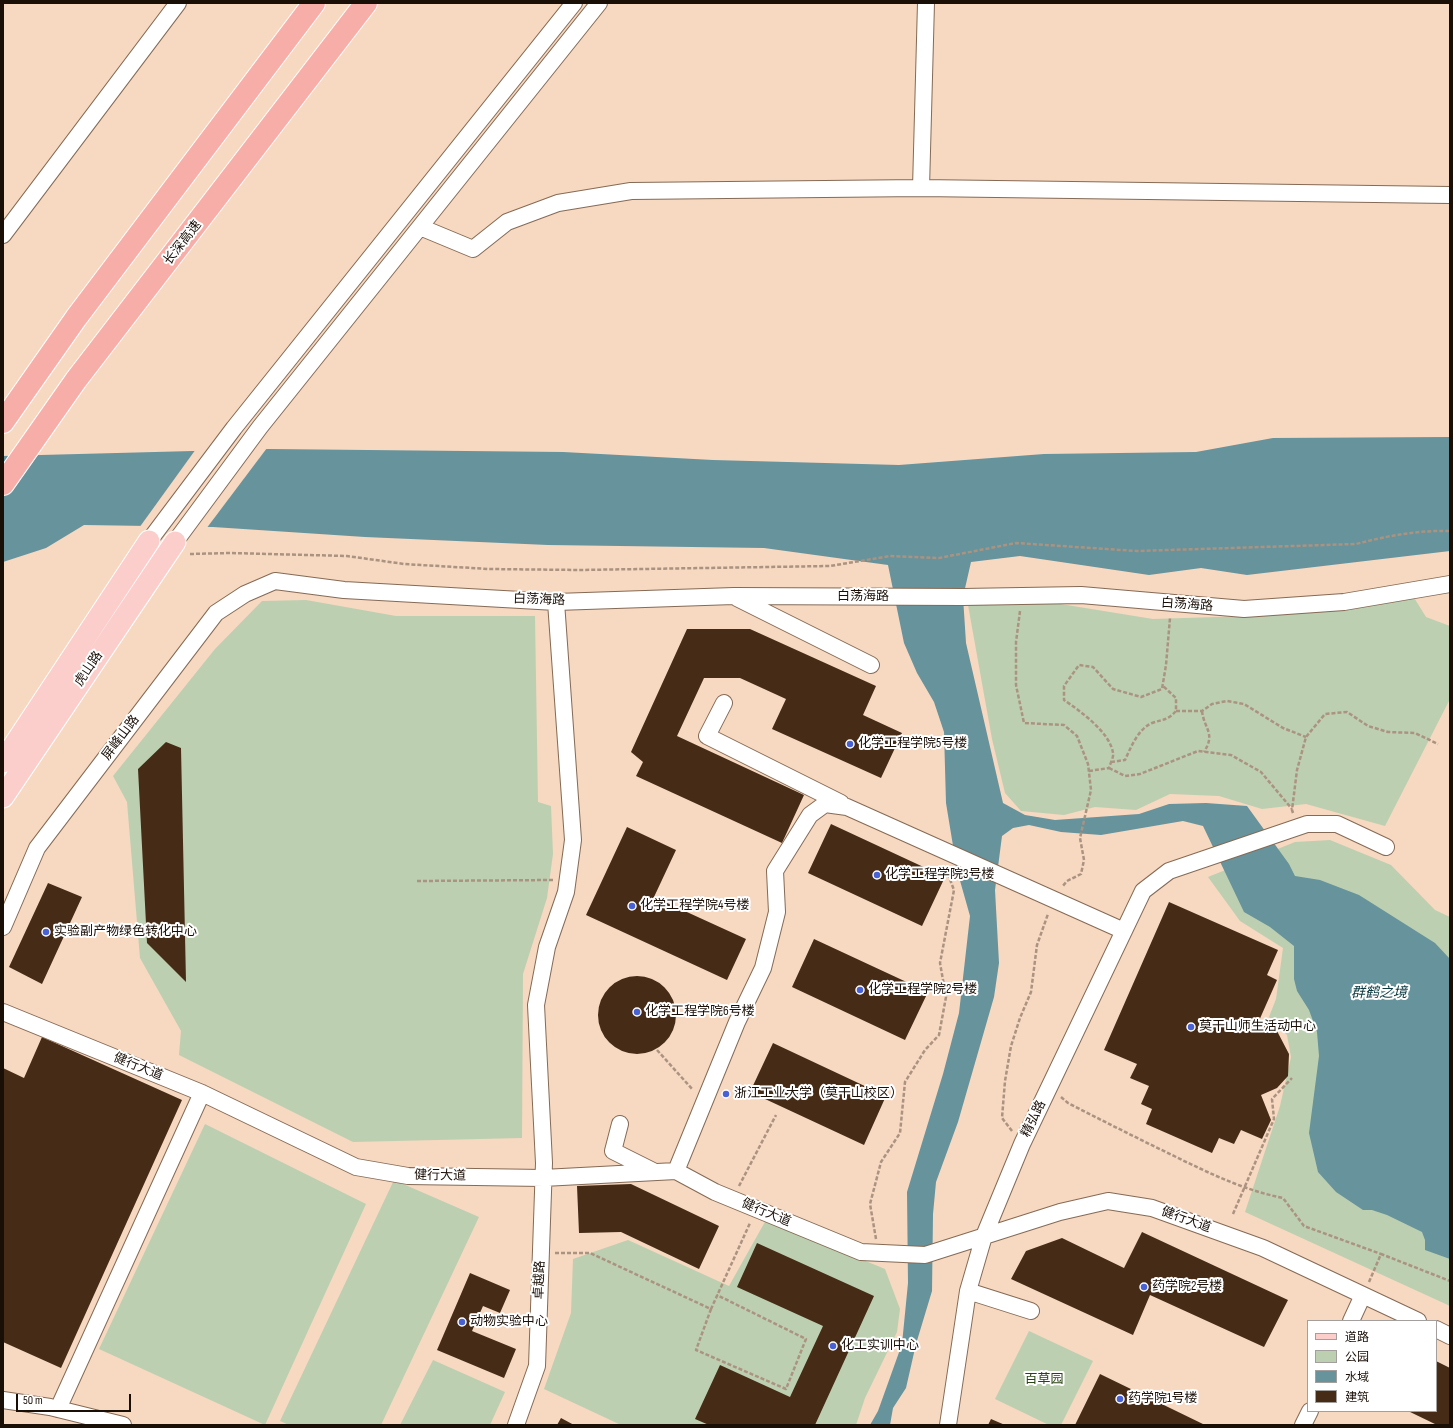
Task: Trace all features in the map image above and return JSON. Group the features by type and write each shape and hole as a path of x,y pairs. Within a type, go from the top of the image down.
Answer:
{"highway":[{"path":"3,422 76,318 314,3"},
{"name":"长深高速","path":"3,484 76,380 366,3"}],"main road":[{"name":"虎山路","path":"3,762 149,541"},
{"name":"虎山路","path":"3,797 182,548"}],"street":[{"path":"3,235 178,3"},
{"path":"149,541 234,428 574,3"},
{"path":"182,548 260,427 599,3"},
{"path":"921,188 926,3"},
{"path":"420,227 473,249 507,222 550,206 631,191 921,188 1450,196"},
{"name":"白荡海路","path":"275,582 344,590 556,602 734,596 1081,595 1171,604 1244,608 1344,602 1450,584"},
{"name":"屏峰山路","path":"3,927 37,848 216,613 245,594 275,582"},
{"path":"734,596 871,665"},
{"name":"卓越路","path":"516,1425 537,1366 543,1178 536,1005 546,947 566,892 573,840 556,602"},
{"path":"724,703 707,736 847,807 1124,931"},
{"path":"676,1171 737,1022 764,968 777,912 775,871 810,815 824,804 847,807"},
{"name":"精弘路","path":"948,1425 968,1291 984,1236 1022,1144 1143,891 1169,871 1307,824 1337,824 1386,847"},
{"name":"健行大道","path":"3,1012 202,1093 356,1167 408,1176 543,1178 653,1171 676,1171 733,1199 861,1252 925,1255 1060,1212 1108,1201 1152,1208 1263,1248 1416,1320"},
{"path":"58,1409 202,1093"},
{"path":"620,1124 613,1151 653,1171"},
{"path":"968,1291 1031,1311"},
{"path":"1351,1320 1363,1295"},
{"path":"1437,1330 1450,1336"},
{"path":"3,1400 58,1409 123,1425"},
{"path":"1303,1425 1310,1412"}],"path":[{"path":"182,548 237,553 347,556 404,564 489,569 680,569 830,566 890,556 939,558 1016,543 1153,550 1356,544 1424,530 1450,531"},
{"path":"1020,596 1020,614 1016,642 1016,685 1024,723 1064,725 1077,736 1088,764 1091,790 1080,838 1084,860 1081,874 1066,880 1054,899 1037,945 1031,992 1020,1018 1011,1046 1005,1081 1002,1118 1022,1144"},
{"path":"1109,768 1113,754 1107,737 1081,712 1064,700 1064,686 1079,665 1093,667 1113,688 1141,697 1162,689 1166,665 1171,604"},
{"path":"1111,762 1125,760 1137,735 1151,723 1168,719 1176,711 1176,698 1163,686"},
{"path":"1176,711 1202,711 1212,704 1227,701 1244,704 1283,728 1306,737"},
{"path":"1202,711 1203,719 1209,730 1210,743 1204,752"},
{"path":"1292,810 1297,770 1306,737 1325,714 1346,712 1368,726 1388,732 1415,733 1438,744"},
{"path":"1089,771 1109,768 1125,776 1140,774 1177,758 1198,751 1231,755 1261,772 1292,810 1300,827"},
{"path":"886,1253 870,1204 881,1162 900,1133 905,1082 925,1050 939,1035 946,997 940,964 954,890 938,847"},
{"path":"417,881 568,880"},
{"path":"656,1050 704,1102"},
{"path":"1233,1214 1274,1120 1272,1098 1292,1078"},
{"path":"1050,1086 1068,1103 1228,1182 1259,1193 1283,1198 1304,1226 1450,1281"},
{"path":"733,1199 776,1115"},
{"path":"717,1295 806,1339 786,1389 696,1350 717,1295 757,1209"},
{"path":"541,1253 590,1252 711,1309"},
{"path":"1363,1295 1381,1254"}],"green space":[{"path":"1413,596 1426,617 1450,626 1450,699 1385,826 1306,804 1262,809 1219,796 1170,794 1136,810 1095,807 1064,815 1021,811 1005,793 992,739 968,605 1042,601 1153,619 1280,615"},
{"path":"306,600 396,616 535,616 538,802 551,806 553,854 547,898 523,974 522,1138 353,1142 179,1055 181,1031 140,958 127,802 113,776 215,649 262,601"},
{"name":"群鹤之境","path":"1330,840 1391,865 1435,910 1450,917 1450,1306 1245,1212 1280,1106 1291,1057 1287,1035 1269,1017 1276,999 1283,948 1240,921 1208,877 1295,842"},
{"path":"205,1124 366,1204 265,1425 99,1349"},
{"path":"394,1180 479,1217 381,1425 289,1425 280,1421"},
{"path":"766,1220 885,1269 900,1309 897,1332 865,1398 856,1425 621,1425 544,1389 571,1313 573,1259 628,1240 729,1286"},
{"name":"百草园","path":"1029,1331 1093,1361 1061,1425 1049,1425 995,1399"},
{"path":"433,1360 505,1392 490,1425 400,1425"}],"water":[{"path":"1450,437 1450,551 1247,575 1201,568 1149,575 1020,556 971,562 963,597 966,643 1003,803 1025,815 1055,820 1139,814 1169,804 1206,803 1247,806 1289,864 1295,876 1320,880 1359,895 1435,943 1450,959 1450,1259 1425,1250 1425,1240 1422,1232 1387,1215 1372,1210 1363,1210 1336,1192 1318,1172 1309,1133 1319,1056 1317,1032 1309,1010 1297,991 1294,979 1294,946 1270,927 1244,912 1203,826 1183,821 1101,835 1061,832 1029,825 1013,828 1002,836 995,890 999,963 994,997 958,1122 936,1182 933,1214 932,1291 916,1344 906,1388 893,1408 890,1425 870,1425 878,1411 902,1344 908,1283 907,1192 943,1074 959,1013 970,916 957,870 946,803 944,732 934,702 917,673 904,643 888,565 764,548 548,545 365,537 213,527 84,525 46,548 3,562 3,456 269,449 563,452 713,460 899,465 1044,454 1196,452 1273,438"}],"pier":[{"path":"267,448 206,529 139,528 196,449"}],"building":[{"name":"化学工程学院5号楼","path":"687,629 750,629 876,686 863,715 902,733 881,778 772,729 786,699 740,678 704,678 677,736 804,795 782,843 636,776 643,762 631,752"},
{"path":"166,742 181,748 186,982 147,943 138,769"},
{"name":"化学工程学院3号楼","path":"831,824 945,877 922,926 808,873"},
{"name":"化学工程学院4号楼","path":"627,827 676,850 654,897 746,939 727,980 586,915"},
{"name":"实验副产物绿色转化中心","path":"48,883 82,897 42,984 9,967"},
{"name":"莫干山师生活动中心","path":"1169,902 1278,950 1267,975 1277,980 1258,1023 1277,1031 1289,1054 1288,1076 1277,1088 1261,1095 1271,1120 1262,1139 1241,1130 1234,1144 1219,1138 1212,1153 1146,1124 1152,1109 1141,1104 1149,1086 1130,1078 1137,1064 1104,1050"},
{"name":"化学工程学院2号楼","path":"814,939 928,992 905,1040 792,987"},
{"name":"化学工程学院6号楼","path":"629,976 645,976 659,982 670,993 676,1007 676,1023 670,1037 659,1048 645,1054 629,1054 615,1048 604,1037 598,1023 598,1007 604,993 615,982"},
{"path":"42,1037 182,1100 61,1368 3,1342 3,1068 24,1078"},
{"path":"773,1043 886,1096 864,1145 750,1092"},
{"path":"631,1184 719,1226 699,1269 621,1232 579,1233 577,1186"},
{"name":"药学院2号楼","path":"1142,1232 1288,1300 1264,1347 1150,1295 1133,1335 1011,1279 1026,1251 1062,1238 1124,1268"},
{"name":"化工实训中心","path":"757,1243 874,1296 815,1425 709,1425 695,1419 720,1365 790,1397 823,1326 737,1287"},
{"name":"动物实验中心","path":"470,1273 510,1290 500,1313 483,1306 472,1331 516,1349 504,1378 437,1350"},
{"path":"1437,1362 1450,1368 1450,1425 1437,1425 1410,1412 1437,1412"},
{"name":"药学院1号楼","path":"1100,1374 1205,1425 1075,1425"},
{"path":"561,1418 574,1425 557,1425"},
{"path":"991,1419 1005,1425 988,1425"}],"place":[{"name":"化学工程学院5号楼","path":"850,744"},
{"name":"化学工程学院3号楼","path":"877,875"},
{"name":"化学工程学院4号楼","path":"632,906"},
{"name":"实验副产物绿色转化中心","path":"46,932"},
{"name":"化学工程学院2号楼","path":"860,990"},
{"name":"化学工程学院6号楼","path":"637,1012"},
{"name":"莫干山师生活动中心","path":"1191,1027"},
{"name":"浙江工业大学（莫干山校区）","path":"726,1094"},
{"name":"药学院2号楼","path":"1144,1287"},
{"name":"动物实验中心","path":"462,1322"},
{"name":"化工实训中心","path":"833,1346"},
{"name":"药学院1号楼","path":"1120,1399"}]}
